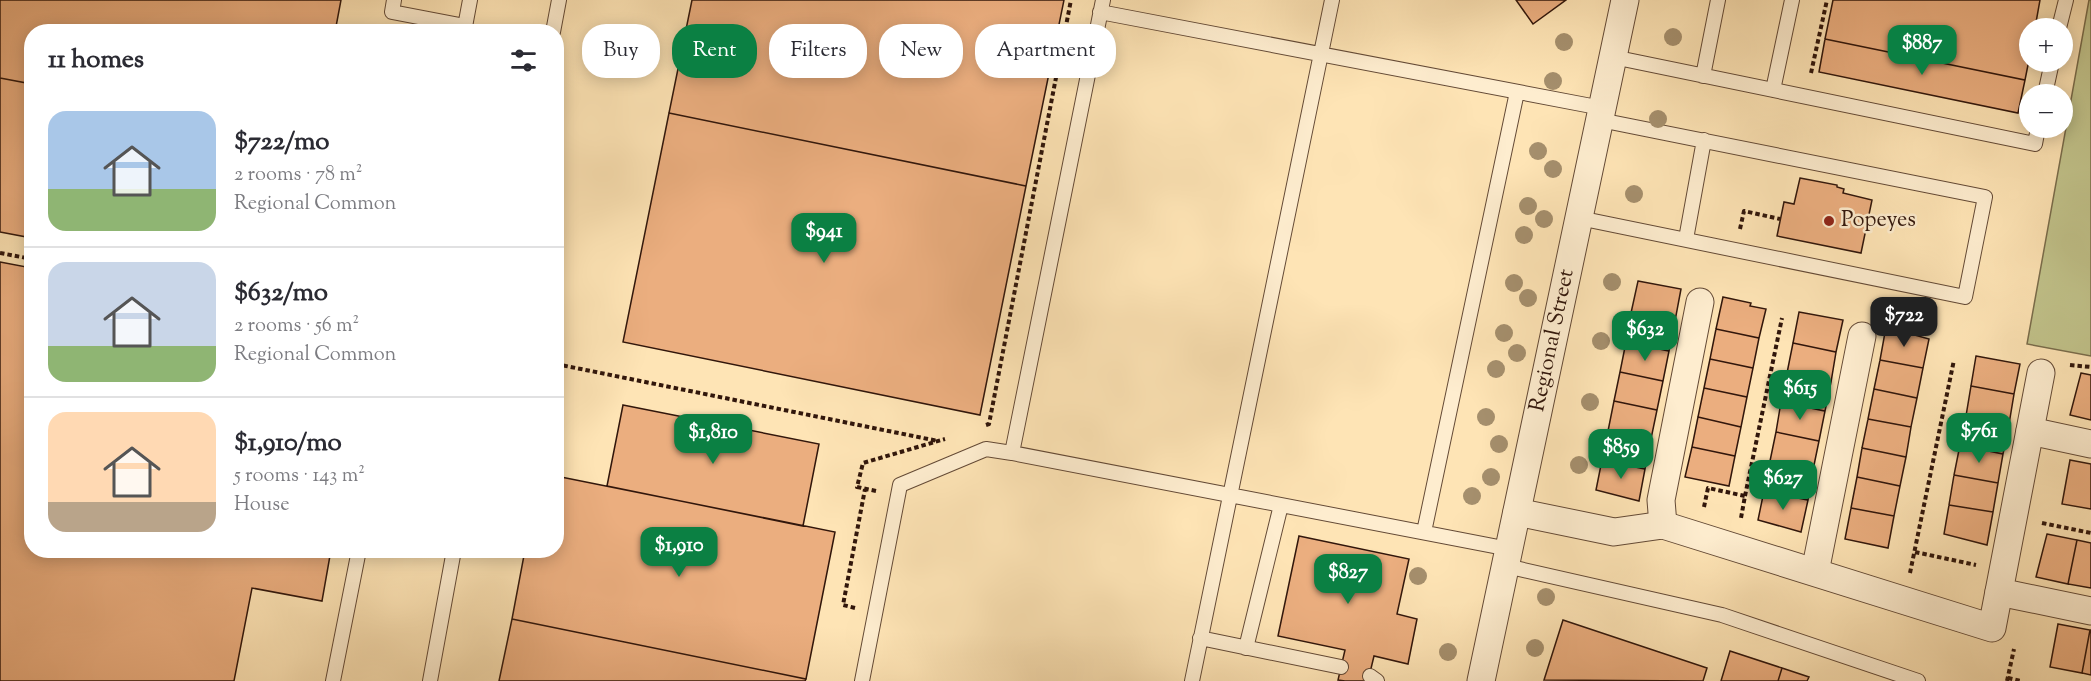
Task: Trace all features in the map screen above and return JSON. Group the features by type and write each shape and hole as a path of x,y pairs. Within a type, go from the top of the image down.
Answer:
{"street":[{"name":"Regional Street","path":"1481,681 1625,0"},
{"path":"1662,525 1661,500 1700,302"},
{"path":"1815,572 1862,336"},
{"path":"1517,512 1614,532 1662,525 1992,628 2041,373"},
{"path":"2030,430 2091,444"},
{"path":"2001,581 2091,611"}],"lane":[{"path":"394,0 392,12 443,24"},
{"path":"465,24 470,0"},
{"path":"554,24 559,0"},
{"path":"1192,681 1332,0"},
{"path":"1703,76 1718,0"},
{"path":"1773,90 1792,0"},
{"path":"2062,18 2066,0"},
{"path":"1012,453 1101,6 1321,55 1516,92 1704,141 1985,197 1965,297 1579,218"},
{"path":"1613,57 2035,144 2036,138"},
{"path":"1424,532 1516,92"},
{"path":"1686,240 1704,141"},
{"path":"862,681 900,485 986,449 1424,532 1507,557 1722,615 1918,681"},
{"path":"1246,648 1281,505"},
{"path":"333,681 357,558"},
{"path":"430,681 453,558"},
{"path":"1200,638 1341,668"}],"path":[{"path":"979,427 988,424 1071,0"},
{"path":"1811,73 1827,0"},
{"path":"0,253 24,258"},
{"path":"1745,496 1782,318"},
{"path":"1899,571 1910,573 1954,360"},
{"path":"564,366 939,441"},
{"path":"898,495 857,488 863,463 949,437"},
{"path":"855,619 857,609 843,605 866,489"},
{"path":"2039,522 2091,533"},
{"path":"1915,552 2001,581"},
{"path":"2008,678 2021,681"}],"green space":[{"path":"2089,0 2091,0 2091,356 2027,344 2064,138 2073,138 2073,89"}],"building":[{"path":"0,0 341,0 336,24 24,24 24,82 0,78"},
{"path":"692,0 1064,0 1059,24 975,24 975,78 1048,78 1026,186 669,113 676,78 757,78 757,24 687,24"},
{"path":"1516,0 1566,0 1533,24"},
{"path":"1833,0 2040,0 2037,18 2019,18 2019,72 2027,72 2025,80 1825,39"},
{"path":"1825,39 2025,80 2024,84 2019,84 2018,113 1819,72"},
{"path":"0,78 24,82 24,236 0,232"},
{"path":"669,113 1026,186 980,415 623,342"},
{"path":"1800,178 1837,185 1844,189 1843,193 1872,200 1861,253 1777,236 1784,202 1794,204"},
{"path":"0,262 24,266 24,558 330,558 322,601 252,588 234,681 0,681"},
{"path":"1638,281 1681,289 1675,321 1631,313"},
{"path":"1723,297 1766,309 1759,338 1716,329"},
{"path":"1799,312 1843,320 1836,352 1793,343"},
{"path":"1631,313 1675,321 1669,351 1626,342"},
{"path":"1886,327 1929,339 1923,368 1880,360"},
{"path":"1716,329 1759,338 1753,368 1710,359"},
{"path":"1626,342 1669,351 1663,381 1620,372"},
{"path":"1793,343 1836,352 1831,382 1787,373"},
{"path":"1976,356 2020,364 2014,394 1971,386"},
{"path":"1710,359 1753,368 1747,397 1704,388"},
{"path":"1880,360 1923,368 1917,398 1874,389"},
{"path":"1620,372 1663,381 1657,410 1614,401"},
{"path":"1787,373 1831,382 1825,411 1781,402"},
{"path":"2081,373 2091,375 2091,420 2070,415"},
{"path":"1971,386 2014,394 2009,424 1966,416"},
{"path":"1704,388 1747,397 1741,427 1698,417"},
{"path":"1874,389 1917,398 1911,427 1868,419"},
{"path":"1614,401 1657,410 1651,439 1608,431"},
{"path":"1781,402 1825,411 1819,441 1776,432"},
{"path":"623,405 819,444 803,526 607,486"},
{"path":"1966,416 2009,424 2003,454 1960,445"},
{"path":"1698,417 1741,427 1735,456 1692,447"},
{"path":"1868,419 1911,427 1906,457 1862,448"},
{"path":"1608,431 1651,439 1645,469 1602,460"},
{"path":"1776,432 1819,441 1813,470 1770,461"},
{"path":"1960,445 2003,454 1998,483 1954,475"},
{"path":"1692,447 1735,456 1729,486 1685,477"},
{"path":"1862,448 1906,457 1900,486 1857,477"},
{"path":"1602,460 1645,469 1639,501 1596,490"},
{"path":"2070,460 2091,464 2091,509 2062,504"},
{"path":"1770,461 1813,470 1808,500 1764,491"},
{"path":"1954,475 1998,483 1993,512 1949,505"},
{"path":"1857,477 1900,486 1894,516 1851,508"},
{"path":"564,478 835,532 806,679 512,619 523,558 564,558"},
{"path":"1764,491 1808,500 1801,532 1758,520"},
{"path":"1949,505 1993,512 1987,545 1944,534"},
{"path":"1851,508 1894,516 1888,548 1845,539"},
{"path":"2047,534 2077,540 2068,584 2036,577"},
{"path":"1299,536 1409,559 1397,614 1417,619 1408,664 1374,656 1368,681 1338,680 1345,650 1278,636"},
{"path":"2077,540 2091,543 2091,588 2068,584"},
{"path":"512,619 806,679 805,681 499,681"},
{"path":"1563,620 1707,668 1703,681 1544,680"},
{"path":"2058,624 2090,630 2082,673 2050,667"},
{"path":"2091,630 2091,675 2082,673"},
{"path":"1730,651 1782,668 1778,681 1721,681"},
{"path":"1782,668 1809,677 1807,681 1778,681"}],"place":[{"name":"Popeyes","path":"1829,221"}]}
